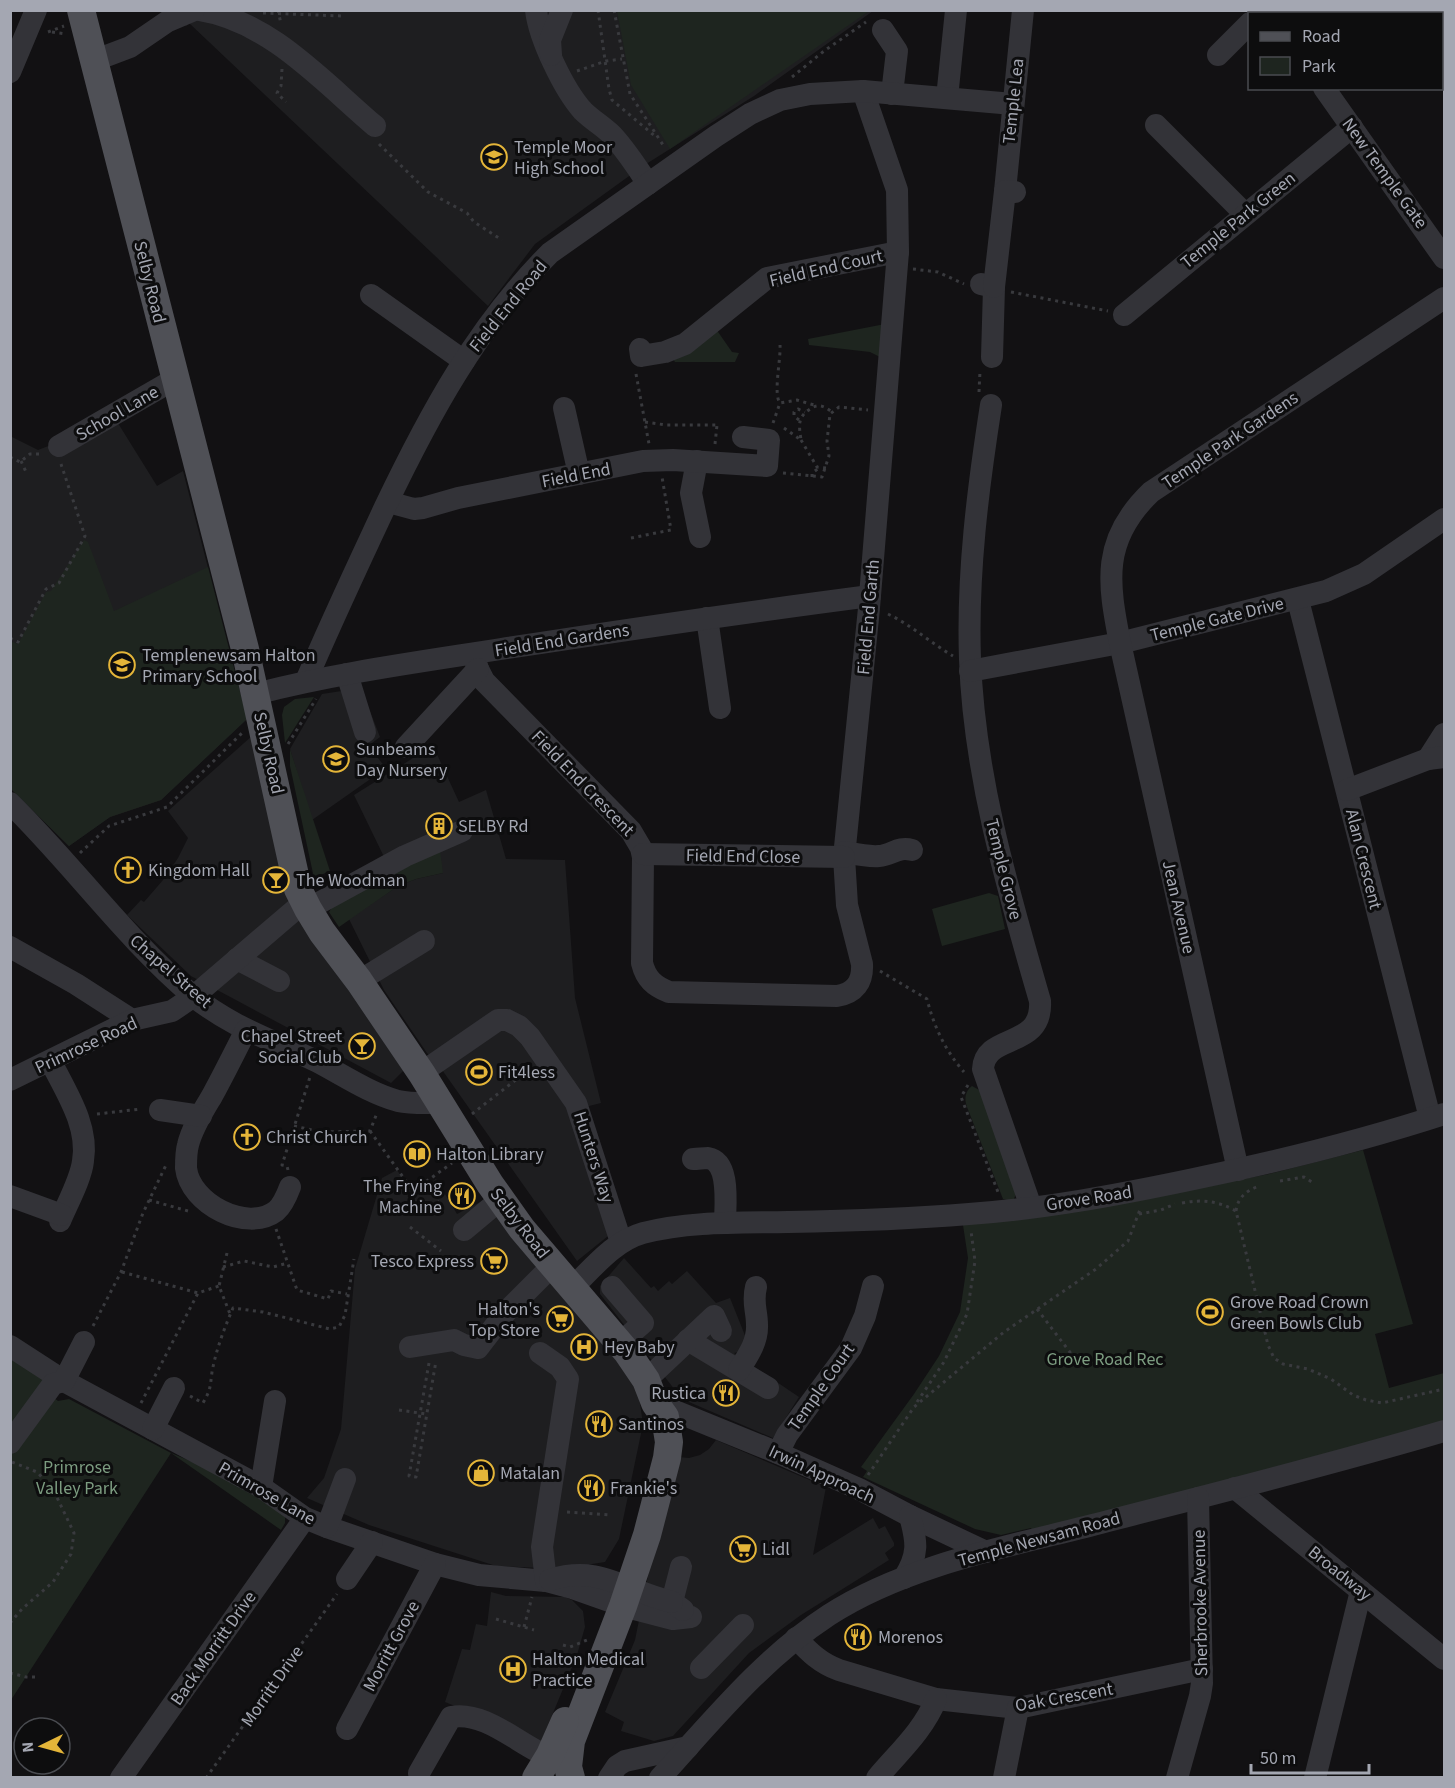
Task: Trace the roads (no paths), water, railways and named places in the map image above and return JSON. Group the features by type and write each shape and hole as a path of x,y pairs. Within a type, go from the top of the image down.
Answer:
{"main road":[{"name":"Selby Road","path":"69,20 93,61 262,722 294,871 306,906 421,1073 522,1229 620,1343 650,1391 667,1427 669,1442 667,1458 648,1535 597,1635 551,1771"},
{"name":"Selby Road","path":"551,1771 571,1741 619,1594"}],"street":[{"path":"10,72 36,10"},
{"path":"93,61 130,47 168,21 194,10"},
{"path":"200,10 225,13 282,46 375,133"},
{"path":"536,10 540,29 562,80 583,110 611,135 632,159 648,184"},
{"path":"551,55 550,40 562,10"},
{"path":"947,99 956,10"},
{"name":"Temple Lea","path":"992,357 994,310 988,285 1010,192 1013,104 1023,10"},
{"path":"878,24 897,51 892,94"},
{"path":"1218,55 1248,25"},
{"name":"New Temple Gate","path":"1325,90 1444,258"},
{"path":"863,91 897,190 897,260"},
{"name":"Field End Road","path":"306,681 342,596 427,422 464,361 533,271 550,253 750,114 780,100 810,93 863,91 1013,104"},
{"path":"1155,125 1245,214"},
{"name":"Temple Park Green","path":"1124,315 1352,127"},
{"name":"Field End Court","path":"640,349 641,356 665,352 685,344 767,278 897,260"},
{"name":"Field End Garth","path":"862,964 847,905 844,854 870,602 897,260"},
{"path":"371,295 464,361"},
{"name":"Temple Park Gardens","path":"1120,643 1111,598 1112,563 1122,530 1142,501 1151,492 1444,298"},
{"name":"School Lane","path":"57,449 175,379"},
{"name":"Temple Grove","path":"991,405 978,491 971,600 970,664 980,759 1004,879 1040,1002 1040,1011 1033,1029 990,1052 982,1069 1031,1207"},
{"path":"564,408 579,474"},
{"name":"Field End","path":"388,502 423,508 458,498 656,461 697,461 767,466 769,440 743,437"},
{"path":"697,461 691,493 700,537"},
{"name":"Temple Gate Drive","path":"970,664 1120,643 1298,600 1326,591 1364,574 1444,519"},
{"name":"Alan Crescent","path":"1298,600 1347,790 1437,1116"},
{"name":"Field End Gardens","path":"255,694 338,675 475,662 707,618 870,602"},
{"path":"707,618 720,708"},
{"name":"Jean Avenue","path":"1120,643 1238,1170"},
{"path":"406,747 475,662"},
{"name":"Field End Crescent","path":"475,662 484,681 637,839 643,854 642,963 651,982 669,992 837,996 852,991 857,986 862,964"},
{"path":"338,675 365,732"},
{"path":"1347,790 1436,758 1444,734"},
{"name":"Chapel Street","path":"10,803 67,865 115,908 130,936 194,996 246,1030 317,1061 384,1096 412,1103 439,1103"},
{"name":"Primrose Road","path":"10,1080 51,1062 132,1020 172,1011 306,906 405,856 462,831"},
{"name":"Field End Close","path":"643,854 879,856 893,853 898,849 912,850"},
{"path":"359,981 424,941"},
{"path":"10,947 76,984 132,1020"},
{"path":"237,959 279,981"},
{"name":"Hunters Way","path":"421,1073 498,1020 507,1020 519,1026 576,1103 621,1242"},
{"path":"246,1030 187,1146 186,1168 189,1179 208,1204 225,1213 251,1219 269,1215 278,1210 290,1187"},
{"path":"10,1196 61,1218 83,1163 83,1137 77,1116 51,1062"},
{"path":"160,1110 196,1125"},
{"name":"Grove Road","path":"572,1288 621,1242 670,1228 696,1224 969,1214 1031,1207 1146,1189 1238,1170 1361,1140 1437,1116"},
{"path":"693,1159 714,1160 723,1171 725,1223"},
{"path":"464,1230 501,1199"},
{"path":"410,1347 454,1330 464,1345 478,1348 505,1312 542,1276"},
{"name":"Temple Court","path":"778,1453 787,1435 851,1348 865,1316 873,1286"},
{"path":"612,1287 643,1323 620,1343"},
{"path":"739,1370 757,1335 758,1324 753,1305 756,1287"},
{"path":"650,1391 688,1340 714,1316 721,1331"},
{"path":"688,1340 768,1388"},
{"path":"10,1443 53,1384 64,1381 84,1342"},
{"name":"Primrose Lane","path":"10,1346 64,1381 261,1487 305,1518 327,1527 435,1564 479,1575 539,1581 619,1594"},
{"path":"539,1581 542,1547 568,1379 560,1367 540,1353"},
{"path":"153,1429 174,1388"},
{"name":"Irwin Approach","path":"650,1391 859,1489 986,1552"},
{"path":"261,1487 275,1401"},
{"name":"Temple Newsam Road","path":"660,1778 751,1679 796,1638 830,1614 864,1595 904,1578 986,1552 1444,1431"},
{"path":"327,1527 345,1479"},
{"name":"Broadway","path":"1235,1488 1444,1659"},
{"name":"Sherbrooke Avenue","path":"1177,1778 1200,1696 1202,1669 1198,1497"},
{"path":"904,1578 911,1567 917,1546 910,1516"},
{"name":"Back Morritt Drive","path":"121,1778 305,1518"},
{"path":"342,1586 372,1542"},
{"name":"Morritt Grove","path":"347,1729 435,1564"},
{"path":"672,1602 681,1567"},
{"path":"1315,1778 1361,1591"},
{"path":"619,1594 672,1602 692,1617 673,1619 619,1594"},
{"path":"701,1668 743,1625"},
{"name":"Oak Crescent","path":"796,1638 814,1657 827,1666 936,1699 1018,1708 1202,1669"},
{"path":"877,1778 922,1725 936,1699"},
{"path":"1004,1778 1018,1708"},
{"path":"419,1773 451,1717 460,1715 490,1726 540,1753 551,1771"},
{"path":"609,1778 617,1766 625,1761 688,1747"}],"place":[{"name":"Temple Moor High School","path":"494,157"},
{"name":"Templenewsam Halton Primary School","path":"122,665"},
{"name":"Sunbeams Day Nursery","path":"336,759"},
{"name":"SELBY Rd","path":"439,826"},
{"name":"Kingdom Hall","path":"128,870"},
{"name":"The Woodman","path":"276,880"},
{"name":"Chapel Street Social Club","path":"362,1046"},
{"name":"Fit4less","path":"479,1072"},
{"name":"Christ Church","path":"247,1137"},
{"name":"Halton Library","path":"417,1154"},
{"name":"The Frying Machine","path":"462,1196"},
{"name":"Tesco Express","path":"494,1261"},
{"name":"Grove Road Crown Green Bowls Club","path":"1210,1312"},
{"name":"Halton's Top Store","path":"560,1319"},
{"name":"Hey Baby","path":"584,1347"},
{"name":"Rustica","path":"726,1393"},
{"name":"Santinos","path":"599,1424"},
{"name":"Matalan","path":"481,1473"},
{"name":"Frankie's","path":"591,1488"},
{"name":"Lidl","path":"743,1549"},
{"name":"Morenos","path":"858,1637"},
{"name":"Halton Medical Practice","path":"513,1669"}],"park label":[{"name":"Grove Road Rec","path":"1105,1359"},
{"name":"Primrose Valley Park","path":"77,1477"}]}
